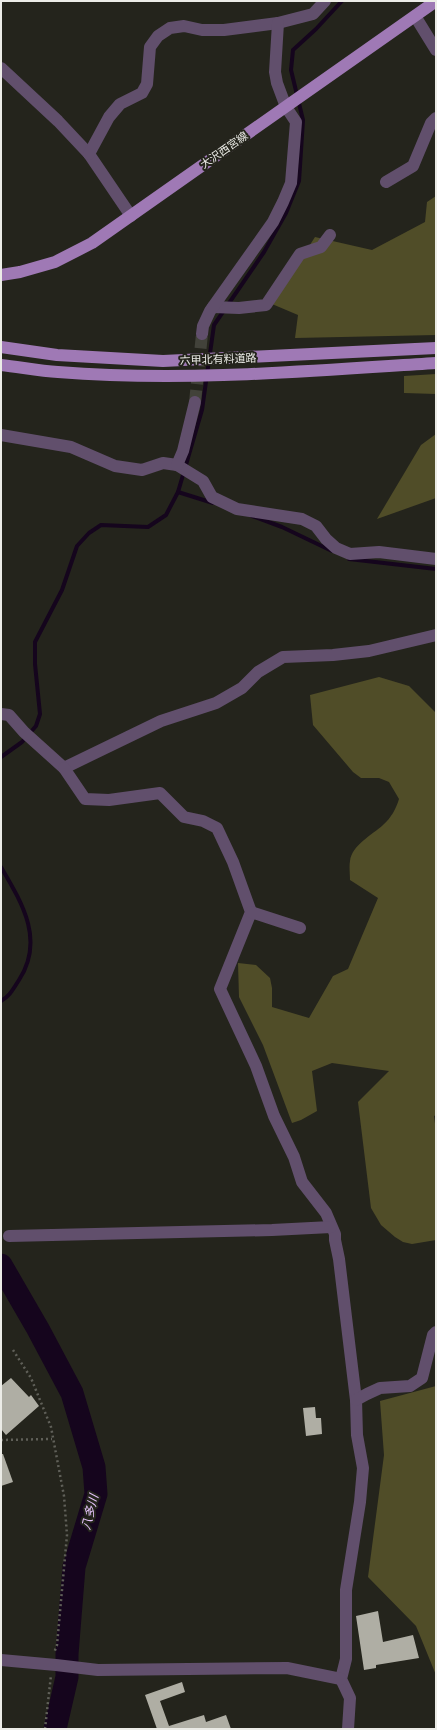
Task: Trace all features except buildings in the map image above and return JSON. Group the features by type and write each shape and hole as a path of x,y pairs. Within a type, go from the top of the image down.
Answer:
{"main road":[{"name":"大沢西宮線","path":"1,275 20,272 55,262 92,243 436,1"},
{"name":"六甲北有料道路","path":"1,348 57,355 163,361 436,348"},
{"name":"六甲北有料道路","path":"1,365 56,372 112,375 198,376 288,373 436,363"}],"street":[{"path":"89,154 109,117 120,104 142,94 147,84 150,47 158,36 170,28 184,26 202,30 224,30 278,23 313,14 325,1"},
{"path":"416,16 436,50"},
{"path":"202,334 203,326 215,307 273,222 286,196 290,183 296,122 289,105 277,84 275,72 278,23"},
{"path":"1,68 58,121 89,154 131,216"},
{"path":"386,182 413,166 431,123 436,118"},
{"path":"215,307 235,308 266,305 300,254 321,247 330,235"},
{"path":"178,465 195,402"},
{"path":"1,434 71,446 115,466 142,470 163,463 178,465 203,481 212,497 237,509 302,519 316,526 326,539 336,548 350,554 379,552 436,559"},
{"path":"64,768 161,721 216,703 242,688 258,672 283,657 333,655 369,651 436,635"},
{"path":"1,714 9,715 24,732 36,741 64,768 85,799 109,800 160,793 184,816 203,821 217,828 233,862 251,912 220,989 256,1066 274,1116 294,1157 302,1182 326,1213 335,1234 334,1240 339,1259 356,1400 357,1435 363,1468 360,1502 346,1590 346,1659 341,1679 350,1698 348,1729"},
{"path":"251,912 300,928"},
{"path":"9,1236 272,1230 331,1227"},
{"path":"356,1400 380,1388 410,1386 422,1378 433,1335 436,1332"},
{"path":"1,1660 98,1670 287,1668 341,1679"}],"path":[{"path":"13,1350 31,1378 51,1427 57,1452 64,1496 67,1535 57,1645 45,1729"},
{"path":"1,1440 53,1439"}],"shaded area":[{"path":"436,196 436,335 295,338 298,315 272,304 315,237 372,250 425,222 427,202"},
{"path":"436,374 436,394 404,393 404,376"},
{"path":"436,434 436,498 377,519 421,445"},
{"path":"379,677 409,686 436,713 436,1115 434,1116 436,1131 436,1240 412,1244 403,1242 381,1225 371,1208 358,1102 389,1071 332,1063 312,1071 317,1111 292,1123 263,1045 239,997 238,963 256,965 270,978 272,988 272,1007 309,1018 333,976 348,969 378,898 350,880 350,863 352,855 358,845 383,825 395,810 399,799 389,782 379,778 361,778 353,772 313,725 310,695"},
{"path":"436,1386 436,1675 416,1626 368,1577 384,1455 380,1401"}],"waterway":[{"path":"1,757 22,742 36,726 40,714 35,664 35,642 62,590 77,546 89,533 101,525 148,527 166,515 178,492 202,410 214,325 264,252 286,213 299,181 303,120 291,70 293,50 316,29 342,1"},
{"path":"178,492 213,503"},
{"path":"252,516 282,527 332,551"},
{"path":"349,559 436,569"},
{"path":"1,867 23,908 28,922 30,936 30,951 27,965 11,992 1,1001"},
{"name":"八多川","path":"1,1265 38,1329 72,1393 94,1467 96,1494 74,1567 67,1654 67,1677 55,1729"}],"tunnel":[{"path":"195,402 202,334"}]}
